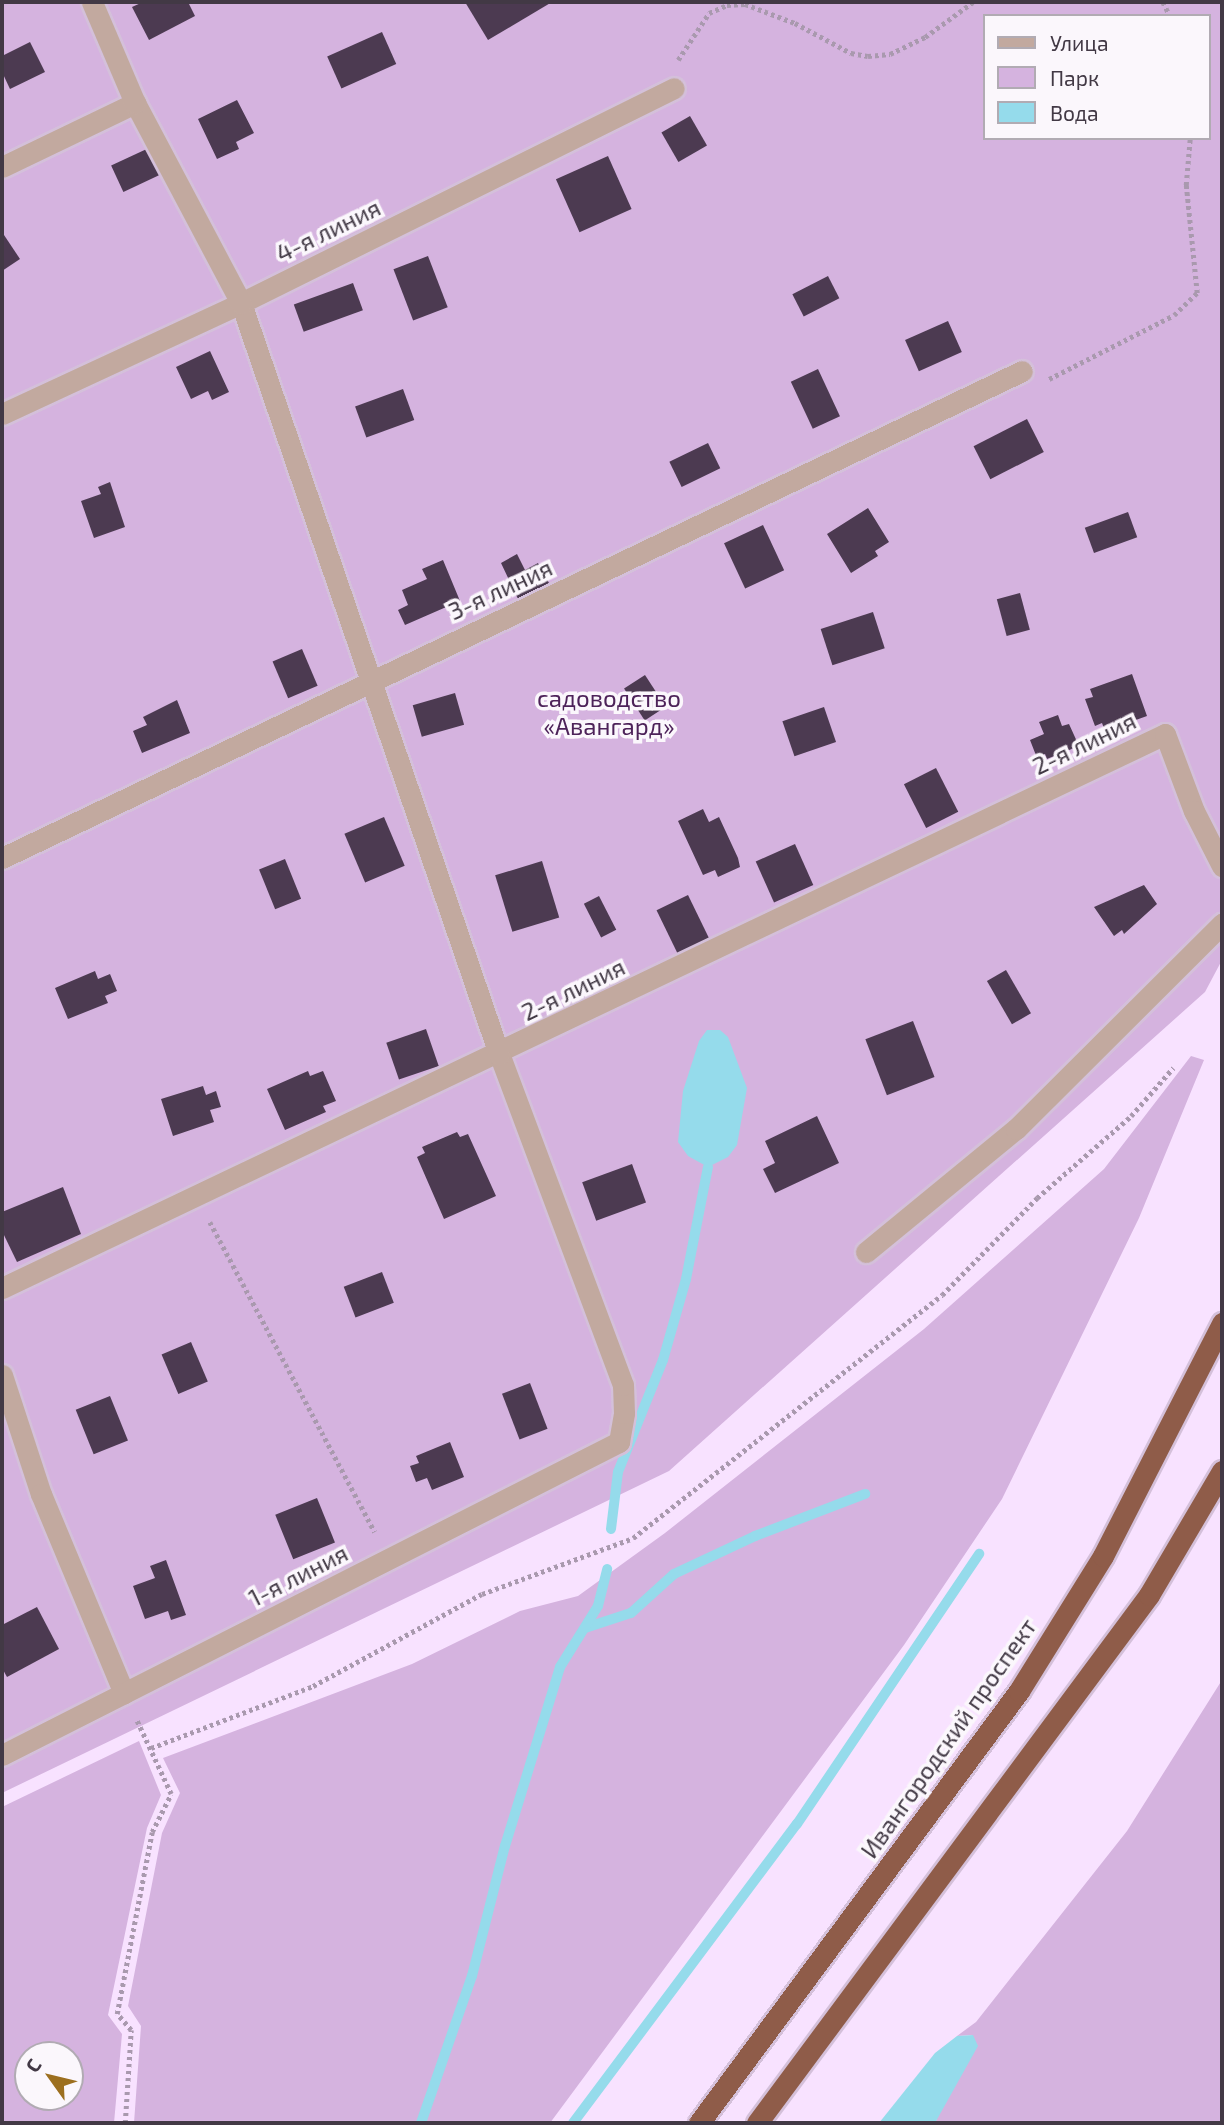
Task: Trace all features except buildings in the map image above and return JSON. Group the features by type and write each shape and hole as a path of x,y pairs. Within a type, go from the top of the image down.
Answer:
{"highway":[{"name":"Ивангородский проспект","path":"699,2123 1019,1691 1103,1556 1222,1323"},
{"path":"757,2123 1149,1595 1222,1471"}],"street":[{"path":"92,2 135,103 241,303 368,681 499,1054"},
{"name":"4-я линия","path":"2,414 241,303 674,88"},
{"path":"2,167 135,103"},
{"name":"3-я линия","path":"2,858 1022,371"},
{"name":"2-я линия","path":"2,1288 499,1054 1165,734 1194,811 1222,866"},
{"path":"866,1252 1016,1129 1222,924"},
{"name":"1-я линия","path":"2,1755 619,1442 623,1385 499,1054"},
{"path":"2,1375 41,1494 124,1693"}],"path":[{"path":"674,88 674,71 686,43 700,32 709,13 727,5 744,4 795,23 852,53 868,56 890,54 925,37 973,2"},
{"path":"1022,371 1047,380 1174,315 1197,293 1186,185 1190,140"},
{"path":"151,1748 313,1686 482,1594 633,1538 942,1294 1037,1198 1131,1116 1173,1068"},
{"path":"197,1196 389,1559"},
{"path":"124,1693 171,1794 152,1832 117,2014 131,2030 125,2123"}],"green space":[{"name":"садоводство «Авангард»","path":"2,2 1222,2 1222,960 1205,992 669,1471 2,1793"},
{"path":"1191,1056 1204,1060 1139,1218 1002,1499 904,1645 550,2123 134,2123 141,2026 128,2006 162,1833 180,1793 163,1758 412,1664 520,1611 578,1596 665,1533 924,1329 1104,1169"},
{"path":"1222,1680 1222,2123 935,2123 973,2035 957,2036 976,2022 1127,1831"},
{"path":"139,1741 161,1795 147,1828 108,2015 122,2034 114,2123 2,2123 2,1807"}],"water":[{"path":"707,1030 720,1030 728,1037 747,1088 737,1145 728,1157 708,1167 688,1156 678,1142 683,1091 699,1041"},
{"path":"973,2035 978,2046 935,2123 879,2123 935,2053 957,2036"}],"waterway":[{"path":"611,1529 618,1472 663,1360 686,1279 708,1167"},
{"path":"585,1628 631,1613 674,1574 755,1536 865,1494"},
{"path":"573,2123 797,1824 979,1554"},
{"path":"421,2123 472,1976 505,1846 560,1667 598,1606 607,1569"}]}
